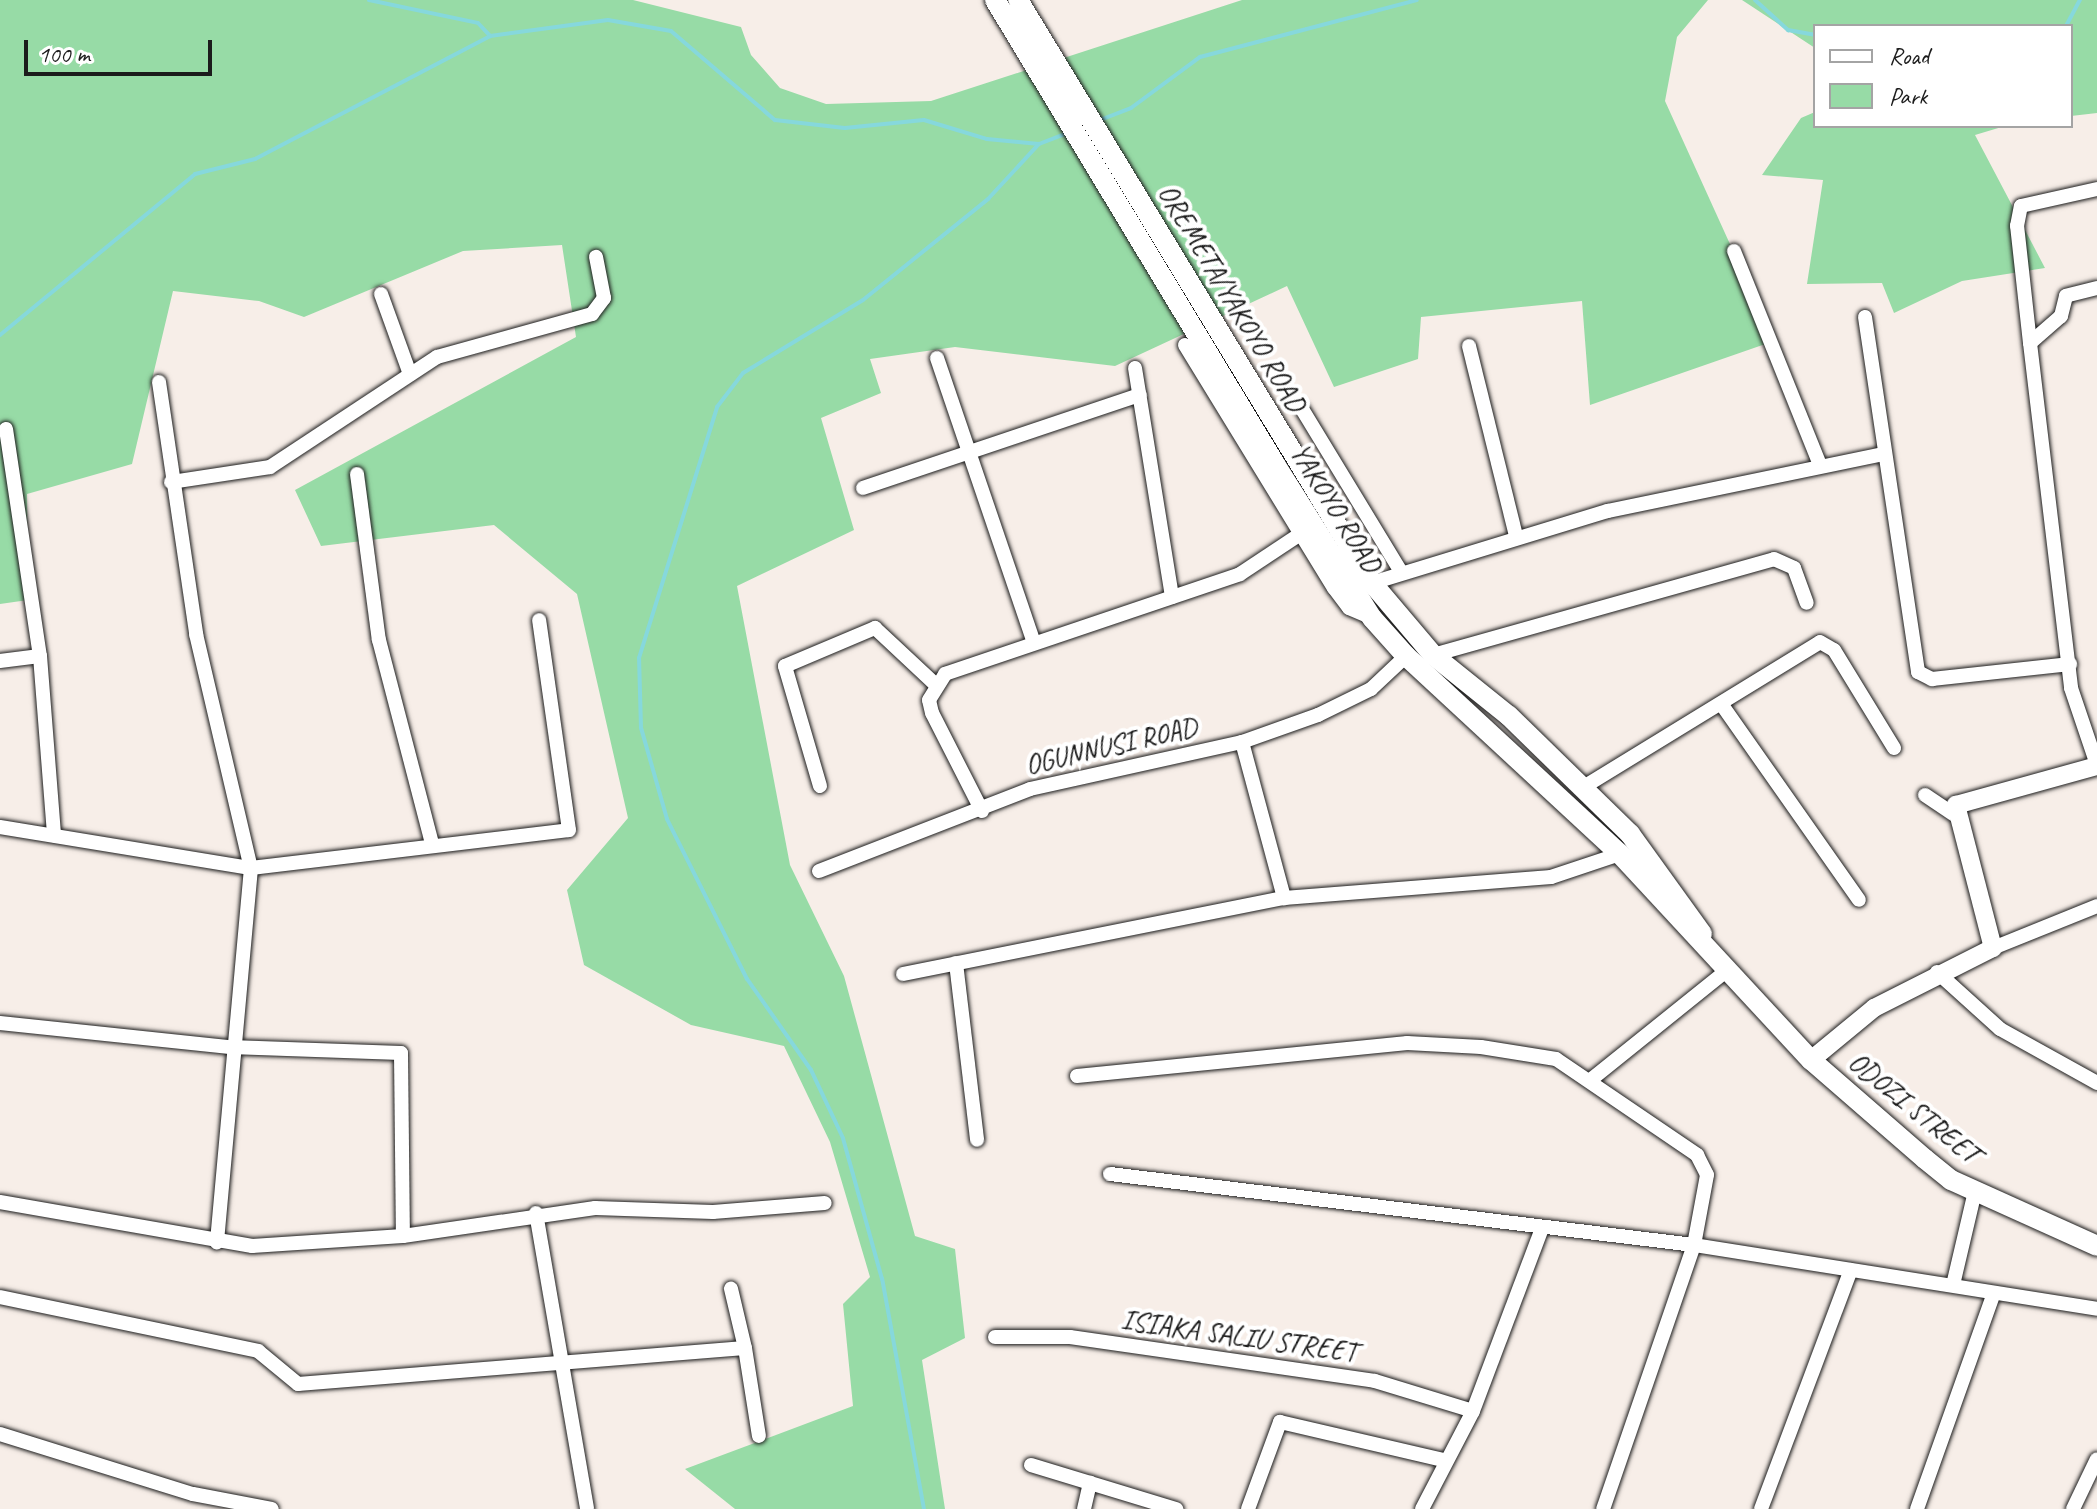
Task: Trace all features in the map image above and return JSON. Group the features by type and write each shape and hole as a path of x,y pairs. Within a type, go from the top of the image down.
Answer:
{"main road":[{"name":"YAKOYO ROAD","path":"995,0 1275,464 1372,618 1406,656 1620,854 1725,972"},
{"name":"OREMETA/YAKOYO ROAD","path":"1018,0 1372,583 1433,655 1582,788 1659,865 1725,972"},
{"name":"ODOZI STREET","path":"1725,972 1811,1060 1925,1159 1975,1191 2097,1246"}],"street":[{"path":"1993,948 1953,814 1956,805 2097,765 2070,664 2017,226 2021,206 2097,189"},
{"path":"1734,251 1819,462"},
{"path":"171,482 270,467 303,452 410,374 458,347 592,314 604,298 596,257"},
{"path":"2030,343 2061,316 2066,296 2097,288"},
{"path":"381,294 410,374"},
{"path":"1865,317 1883,454 1918,672 1932,679 2070,664"},
{"path":"1185,345 1299,535 1349,608 1372,618"},
{"path":"1469,346 1516,536"},
{"path":"937,358 1033,640"},
{"path":"1135,368 1172,597"},
{"path":"159,382 171,482 196,634 251,868 230,1047 217,1242"},
{"path":"863,488 969,447 1140,395"},
{"path":"1302,409 1400,570"},
{"path":"6,429 40,656 54,835"},
{"path":"1372,583 1400,570 1516,536 1819,462 1883,454"},
{"path":"357,474 370,532 379,640 432,843"},
{"path":"982,811 932,713 936,685 956,666 1240,574 1299,535"},
{"path":"1433,655 1774,559 1794,568 1807,603"},
{"path":"0,827 251,868 432,843 569,830 539,620"},
{"path":"820,786 785,666 875,628 936,685"},
{"path":"1582,788 1722,705 1820,642 1834,650 1894,748"},
{"path":"0,661 40,656"},
{"name":"OGUNNUSI ROAD","path":"819,871 982,811 1030,789 1242,742 1371,689 1406,656"},
{"path":"1722,705 1859,900"},
{"path":"1242,742 1284,898"},
{"path":"1925,795 1953,814"},
{"path":"903,974 1284,898 1551,877 1620,854"},
{"path":"1811,1060 1874,1008 1937,972 2097,906"},
{"path":"956,963 977,1140"},
{"path":"1593,1078 1725,972"},
{"path":"1937,972 2000,1029 2097,1083"},
{"path":"0,1023 230,1047 401,1053 403,1236"},
{"path":"1077,1076 1407,1043 1556,1059 1593,1078 1706,1164 1694,1245 1603,1509"},
{"path":"1110,1174 1420,1209 1541,1231 1694,1245 2097,1309"},
{"path":"1953,1285 1975,1191"},
{"path":"0,1202 217,1242 300,1245 403,1236 536,1213 825,1203"},
{"path":"536,1213 587,1509"},
{"path":"1422,1509 1443,1460 1473,1411 1541,1231"},
{"path":"1761,1509 1851,1270"},
{"path":"731,1289 745,1348 759,1436"},
{"path":"1917,1509 1994,1293"},
{"path":"0,1297 261,1352 298,1384 373,1382 745,1348"},
{"name":"ISIAKA SALIU STREET","path":"995,1337 1070,1337 1375,1381 1473,1411"},
{"path":"1248,1509 1280,1422 1443,1460"},
{"path":"0,1434 193,1494 272,1509"},
{"path":"2073,1509 2097,1459"},
{"path":"1031,1465 1176,1509"},
{"path":"1084,1509 1090,1483"},
{"path":"188,1509 193,1494"}],"green space":[{"path":"0,0 633,0 741,27 751,55 780,88 826,104 931,101 1242,0 1708,0 1677,37 1665,101 1774,341 1590,405 1582,301 1421,317 1418,359 1334,387 1287,286 1115,366 955,347 870,359 881,393 821,418 854,530 737,586 790,865 844,976 915,1236 955,1249 965,1338 922,1360 945,1509 735,1509 685,1469 853,1406 843,1304 870,1277 830,1142 784,1046 691,1025 584,965 567,890 628,818 577,594 494,525 321,546 295,490 576,337 562,245 463,251 304,317 259,301 173,291 132,464 27,494 28,600 0,604"},
{"path":"1742,0 2097,0 2097,113 2073,116 2073,24 1813,24 1813,47"},
{"path":"1813,113 1813,128 1998,128 1975,135 2045,268 1962,281 1894,313 1882,283 1807,284 1823,180 1762,175 1801,118"}],"waterway":[{"path":"369,0 478,23 490,36 608,20 671,31 775,120 845,128 924,120 987,139 1039,144 1070,132"},
{"path":"1100,120 1131,108 1200,57 1417,0"},
{"path":"1755,0 1788,30 1813,35"},
{"path":"2067,24 2080,0"},
{"path":"0,335 195,174 255,159 490,36"},
{"path":"924,1509 882,1279 843,1138 811,1070 747,979 667,819 641,728 639,658 717,407 743,373 863,300 988,199 1039,144"}]}
